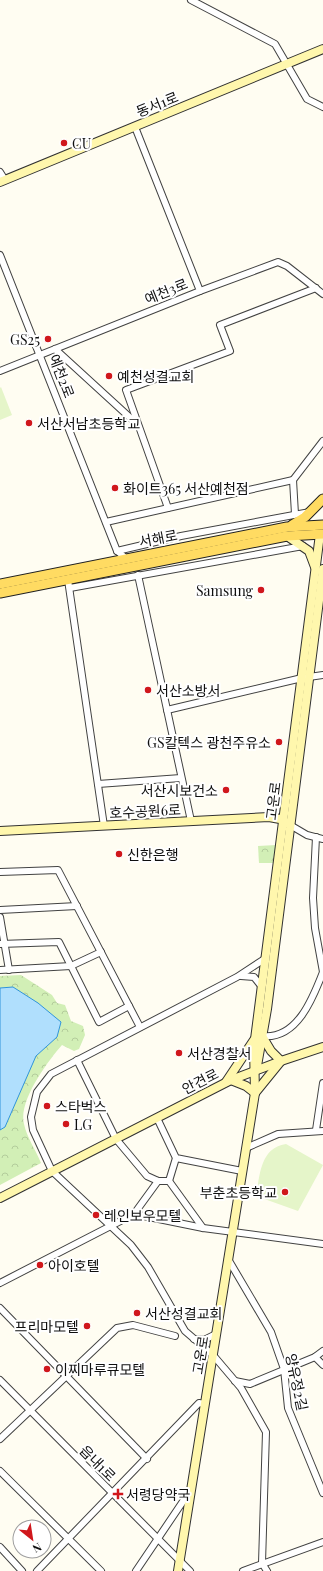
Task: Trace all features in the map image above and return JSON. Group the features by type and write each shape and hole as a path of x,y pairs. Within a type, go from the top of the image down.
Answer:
{"main road":[{"name":"동서1로","path":"3,181 323,49"},
{"path":"321,570 311,554 287,531 311,512 323,500"},
{"name":"서해로","path":"0,584 110,562 287,531 322,530"},
{"name":"고운로","path":"178,1571 191,1490 202,1403 213,1356 255,1093 254,1056 259,1037 321,570 322,530"},
{"name":"서해로","path":"0,593 69,584 287,531"},
{"name":"호수공원6로","path":"0,831 269,817 287,823"},
{"name":"고운로","path":"259,1037 262,989 266,958 287,823"},
{"path":"259,1037 281,1061 255,1093 246,1086 228,1082 259,1037"},
{"name":"안견로","path":"0,1198 228,1082 281,1061 323,1047"}],"street":[{"path":"191,0 275,44 307,99 323,107"},
{"name":"예천3로","path":"0,371 200,291 134,127"},
{"path":"0,172 3,181"},
{"name":"예천2로","path":"0,255 117,551"},
{"path":"200,291 278,262 287,266 323,294"},
{"path":"168,508 126,390 230,351 220,325 316,288"},
{"path":"55,349 138,425"},
{"path":"106,522 293,480 323,441"},
{"path":"293,480 295,514"},
{"path":"110,562 117,551 311,512"},
{"path":"104,826 69,584 138,575 304,546"},
{"path":"117,551 127,559"},
{"path":"160,563 162,571"},
{"path":"138,575 191,821"},
{"path":"167,710 323,675"},
{"path":"98,784 181,778"},
{"name":"고운로","path":"287,823 307,835 320,838 313,898 315,928 323,974"},
{"path":"0,872 58,870 140,1028"},
{"path":"0,910 77,906"},
{"path":"0,917 3,944 9,970"},
{"path":"3,944 59,942 99,1022 129,1006"},
{"path":"0,970 71,966 100,952"},
{"path":"266,958 237,977 77,1060 47,1078 37,1092 32,1111 34,1130 52,1172 131,1245 148,1267 185,1331 213,1356 241,1388 266,1432 262,1563 267,1571"},
{"path":"259,1037 280,1034 296,1022 305,1012 317,990 323,974"},
{"path":"237,977 247,975 254,977 260,982 262,989"},
{"path":"77,1060 116,1139 147,1176 158,1181 169,1181"},
{"path":"316,1130 323,1083"},
{"path":"157,1118 176,1158 169,1181"},
{"path":"246,1148 278,1134 316,1130 323,1131"},
{"path":"176,1158 242,1171"},
{"path":"0,1284 134,1214 158,1181"},
{"path":"169,1181 203,1228"},
{"path":"134,1214 203,1228 323,1244"},
{"name":"양유정2길","path":"228,1259 270,1332 284,1369 288,1408 323,1493"},
{"path":"0,1308 147,1458"},
{"path":"0,1439 117,1328 134,1325 175,1336"},
{"path":"192,1338 202,1341 216,1334"},
{"path":"235,1381 250,1384 314,1358 323,1350"},
{"path":"314,1358 323,1365"},
{"name":"읍내1로","path":"0,1380 157,1540 190,1571"},
{"path":"37,1571 202,1403"},
{"path":"0,1471 101,1571"},
{"path":"136,1571 191,1490"},
{"path":"243,1571 323,1542"},
{"path":"0,1547 22,1571"}],"green space":[{"path":"1,387 12,415 0,420 0,388"},
{"path":"276,845 276,863 259,863 258,846"},
{"path":"21,975 52,995 57,1003 65,1005 71,1021 83,1026 85,1035 79,1049 74,1051 62,1045 42,1071 25,1104 23,1115 24,1124 27,1134 41,1163 0,1185 0,976"},
{"path":"286,1144 323,1165 298,1211 256,1196 260,1171 266,1157 277,1147"}],"water":[{"path":"13,987 38,1003 61,1022 57,1037 36,1056 5,1127 0,1130 0,988"}],"place":[{"name":"CU","path":"64,143"},
{"name":"GS25","path":"48,339"},
{"name":"예천성결교회","path":"109,376"},
{"name":"서산서남초등학교","path":"29,423"},
{"name":"화이트365 서산예천점","path":"115,488"},
{"name":"Samsung","path":"261,590"},
{"name":"서산소방서","path":"148,690"},
{"name":"GS칼텍스 광천주유소","path":"279,742"},
{"name":"서산시보건소","path":"226,790"},
{"name":"신한은행","path":"119,854"},
{"name":"서산경찰서","path":"179,1053"},
{"name":"스타벅스","path":"47,1106"},
{"name":"LG","path":"66,1124"},
{"name":"부춘초등학교","path":"285,1192"},
{"name":"레인보우모텔","path":"96,1215"},
{"name":"아이호텔","path":"40,1265"},
{"name":"서산성결교회","path":"137,1313"},
{"name":"프리마모텔","path":"87,1326"},
{"name":"이찌마루큐모텔","path":"47,1369"},
{"name":"서령당약국","path":"118,1494"}]}
